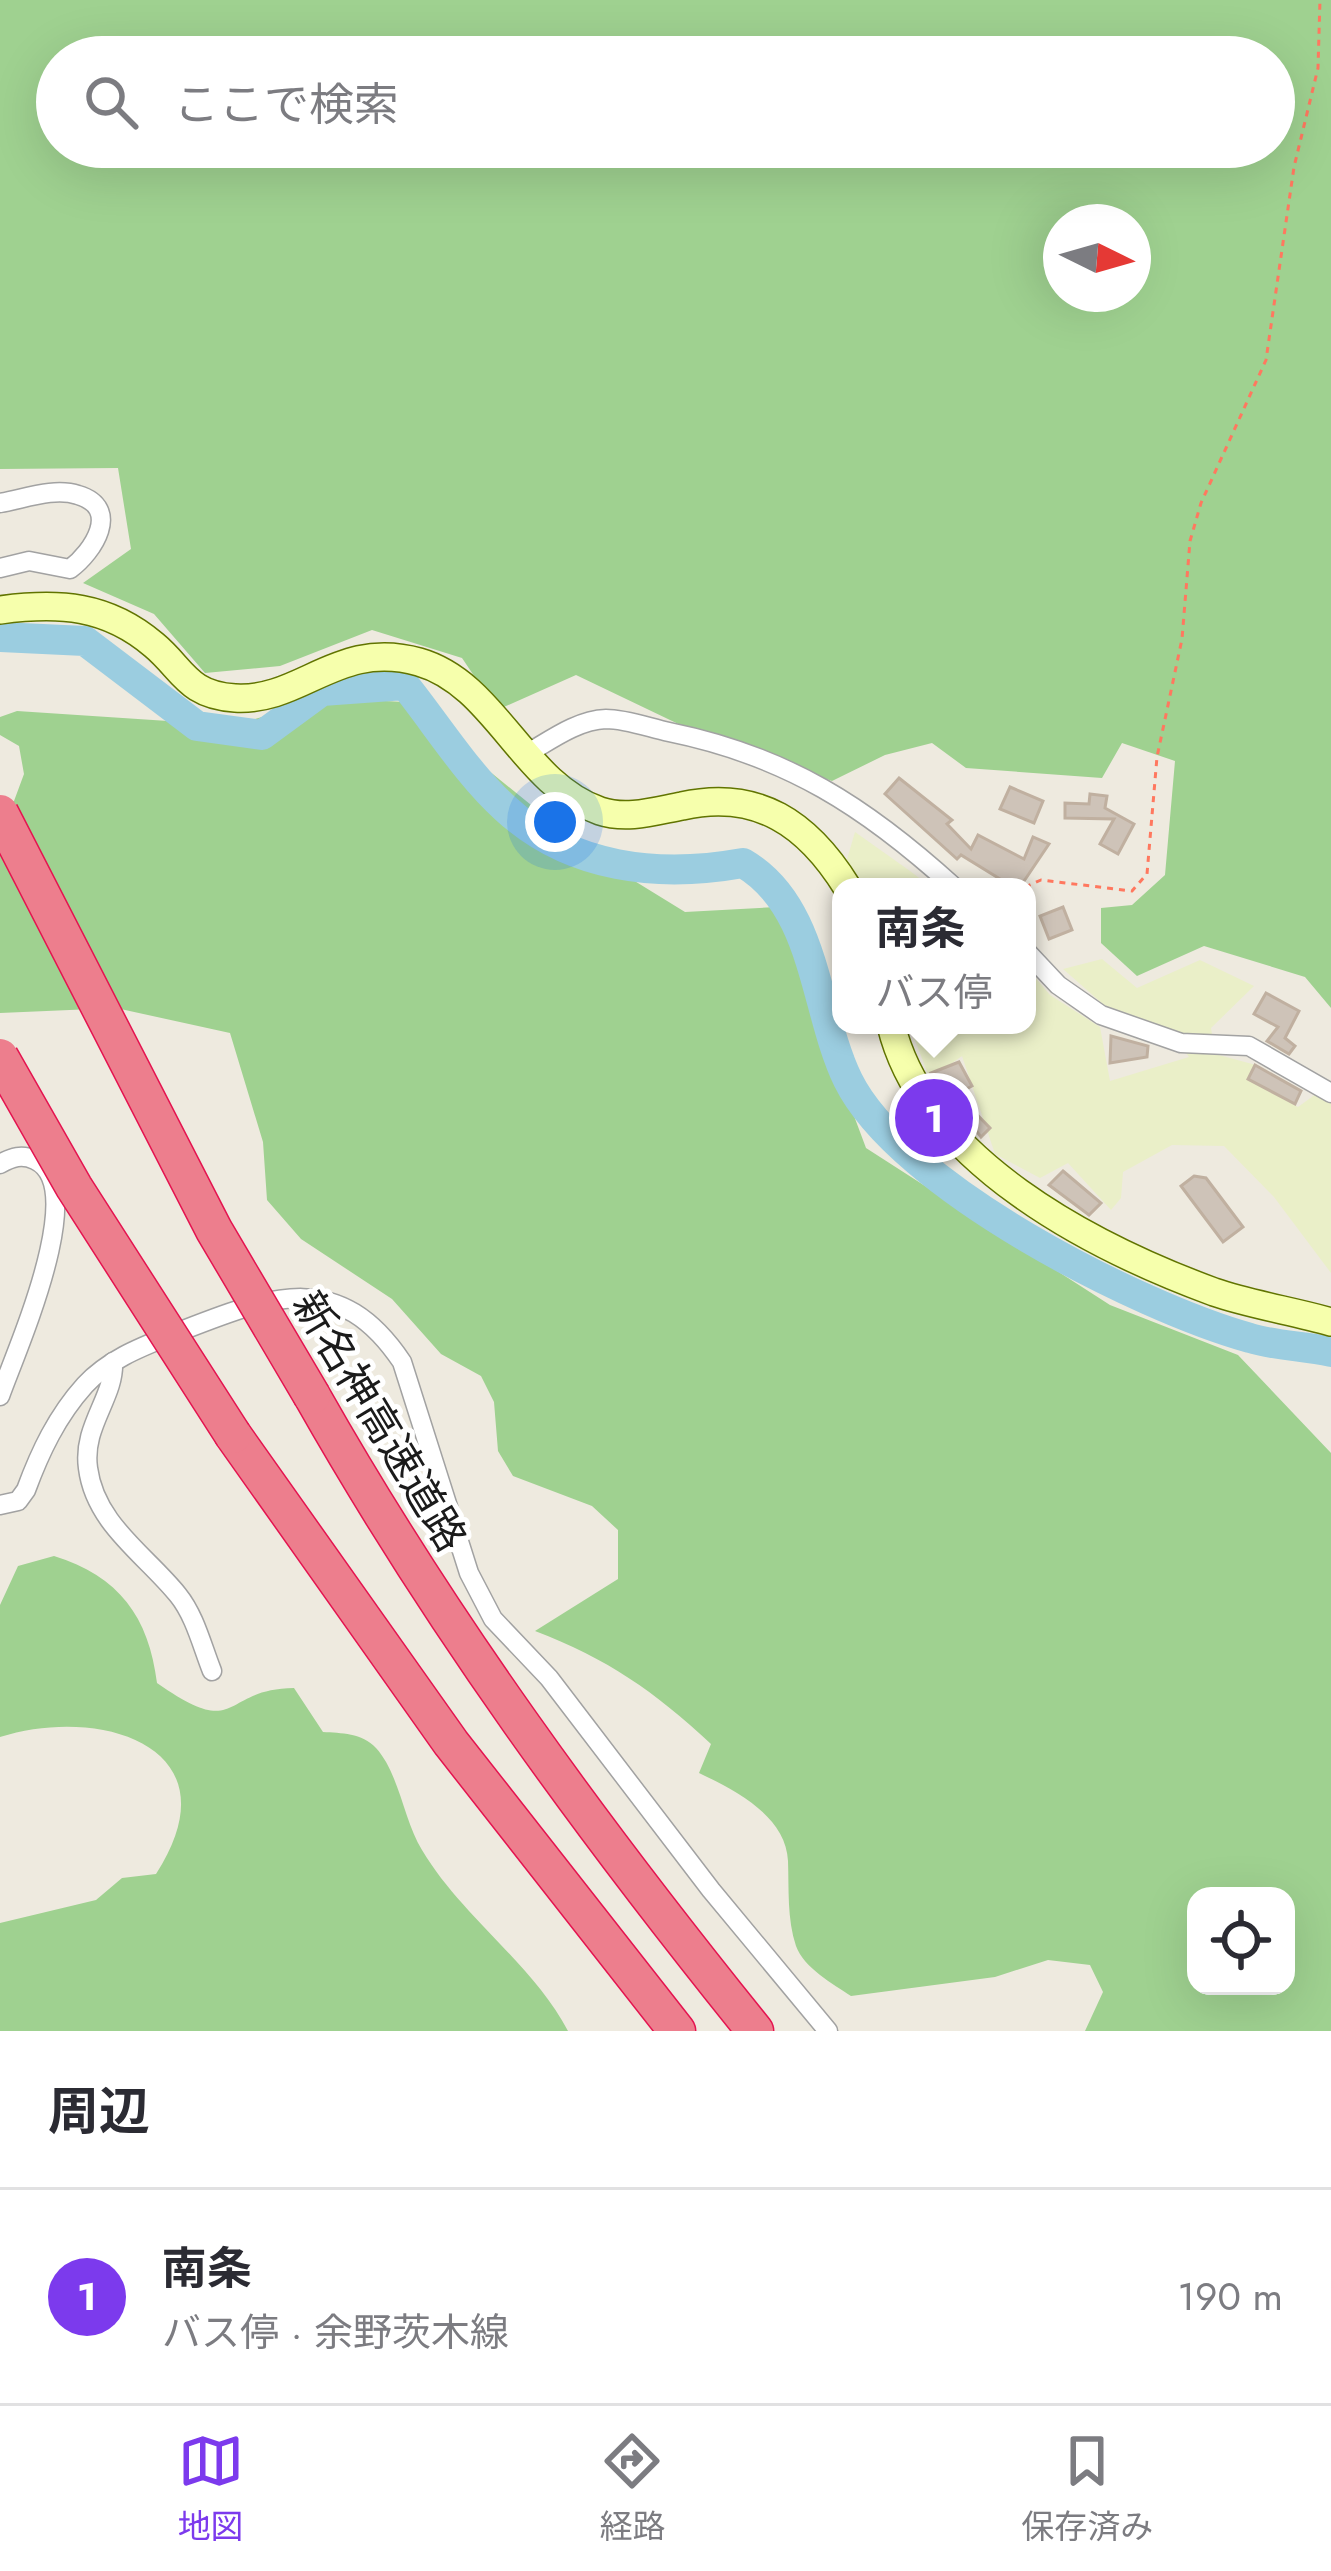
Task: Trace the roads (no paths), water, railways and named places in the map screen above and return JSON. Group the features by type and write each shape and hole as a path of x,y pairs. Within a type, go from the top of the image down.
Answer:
{"highway":[{"name":"新名神高速道路","path":"0,813 214,1230 380,1515 516,1722 755,2031"},
{"path":"0,1057 74,1187 233,1435 372,1637 677,2031"},
{"path":"516,1722 777,2031"}],"main road":[{"path":"0,610 74,604 108,616 157,646 178,676 232,698 266,696 357,658 389,656 422,663 450,675 523,756 571,797 604,812 639,815 739,800 773,811 807,832 840,878"},
{"path":"894,1034 911,1080 934,1118 957,1144 1034,1199 1170,1275 1220,1294 1331,1322"}],"street":[{"path":"0,503 60,492 82,495 98,508 101,527 98,543 70,569 29,561 0,568"},
{"path":"523,756 579,725 607,719 728,744 792,768 911,845 945,878"},
{"path":"1036,962 1058,985 1101,1015 1180,1043 1249,1046 1331,1093"},
{"path":"0,1164 19,1156 33,1159 46,1167 58,1198 50,1250 0,1396"},
{"path":"0,1505 17,1501 26,1490 62,1413 113,1362 269,1299 319,1297 369,1322 388,1341 412,1384 469,1573 493,1619 550,1678 711,1890 828,2031"},
{"path":"113,1362 110,1385 90,1432 88,1468 98,1500 137,1555 178,1595 212,1671"}],"waterway":[{"path":"0,637 85,641 197,726 262,735 322,691 405,685 492,796 531,829 559,845 617,864 648,868 743,863 767,882 800,932 848,1080 876,1120 917,1161 1026,1237 1147,1300 1250,1338 1331,1352"}],"place":[{"name":"南条","path":"934,1118"}]}
